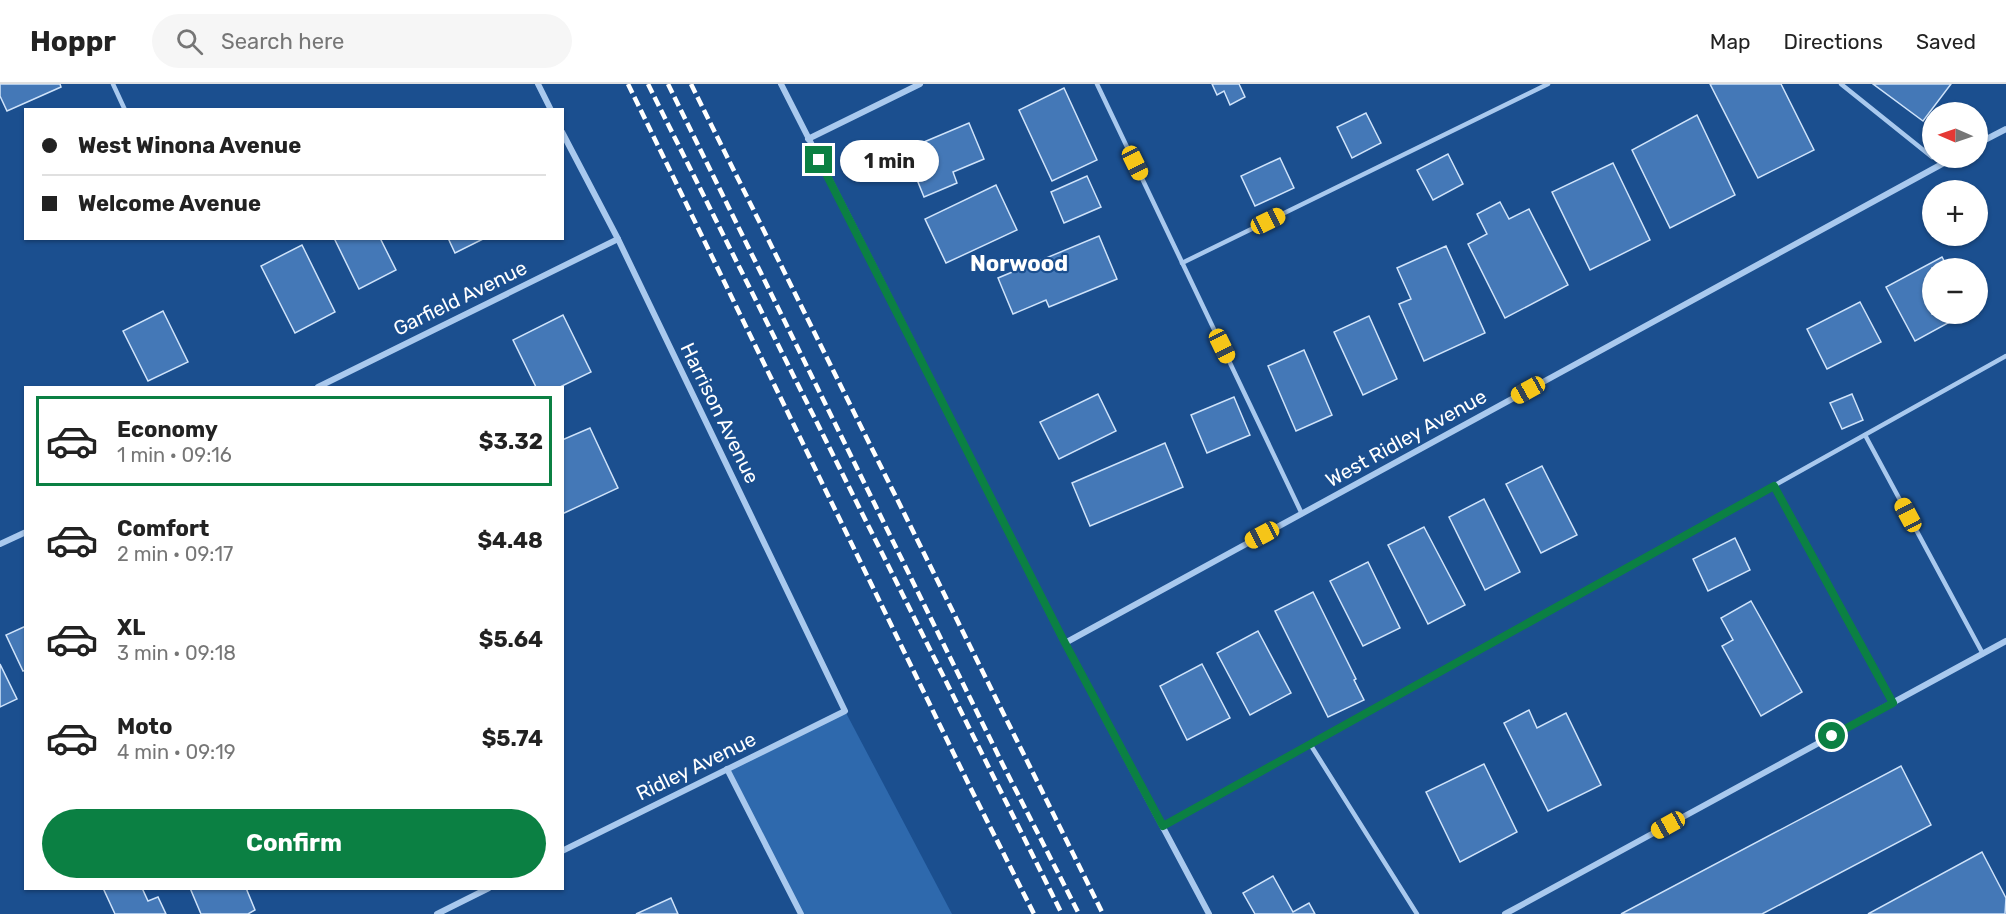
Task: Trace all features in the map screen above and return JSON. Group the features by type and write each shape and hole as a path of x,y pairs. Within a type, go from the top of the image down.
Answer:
{"street":[{"path":"538,84 550,108"},
{"path":"781,84 1065,643 1209,914"},
{"path":"808,139 920,84"},
{"path":"1988,138 2006,129"},
{"name":"Harrison Avenue","path":"564,136 618,239 846,711"},
{"name":"West Ridley Avenue","path":"1065,643 1934,168"},
{"name":"Garfield Avenue","path":"320,386 618,239"},
{"path":"0,544 24,533"},
{"path":"1505,914 2006,641"},
{"name":"Ridley Avenue","path":"564,850 846,711"},
{"path":"727,769 801,914"},
{"path":"437,914 485,890"}],"lane":[{"path":"113,84 124,108"},
{"path":"1097,84 1302,513"},
{"path":"1182,263 1548,84"},
{"path":"1841,84 1922,149"},
{"path":"1163,826 2006,357"},
{"path":"1865,435 1983,654"},
{"path":"1774,486 1893,703"},
{"path":"1310,744 1417,914"}],"shaded area":[{"path":"845,711 952,914 801,914 727,769"}],"building":[{"path":"0,84 60,84 61,87 7,111 0,96"},
{"path":"1212,84 1239,84 1245,97 1230,105 1224,91 1217,95"},
{"path":"1710,84 1781,84 1814,150 1758,178"},
{"path":"1873,84 1951,84 1937,102 1922,102 1922,120"},
{"path":"1064,88 1097,160 1052,181 1019,110"},
{"path":"1366,113 1381,143 1352,158 1337,127"},
{"path":"1697,115 1735,195 1670,228 1632,150"},
{"path":"969,123 984,159 953,172 957,183 924,197 905,150"},
{"path":"1448,154 1463,184 1433,200 1417,170"},
{"path":"1280,158 1294,188 1255,206 1241,176"},
{"path":"1613,163 1650,240 1590,270 1552,192"},
{"path":"1087,176 1101,207 1064,223 1051,192"},
{"path":"996,185 1017,230 946,263 925,219"},
{"path":"1500,202 1509,219 1529,209 1568,285 1505,318 1468,244 1487,234 1477,214"},
{"path":"1099,236 1117,279 1049,307 1046,300 1013,314 998,278"},
{"path":"335,240 381,240 396,270 359,289"},
{"path":"449,240 481,240 455,253"},
{"path":"302,245 335,312 295,333 261,266"},
{"path":"1446,246 1485,333 1424,361 1399,304 1411,299 1397,268"},
{"path":"1922,268 1922,324 1946,324 1915,341 1886,287"},
{"path":"1860,302 1881,342 1827,369 1807,329"},
{"path":"163,311 188,362 148,381 123,331"},
{"path":"563,315 591,372 562,386 536,386 513,340"},
{"path":"1369,316 1397,379 1363,395 1334,332"},
{"path":"1304,350 1332,415 1296,431 1268,366"},
{"path":"1098,394 1116,431 1059,459 1040,422"},
{"path":"1852,394 1863,420 1842,429 1830,403"},
{"path":"1234,397 1250,435 1207,453 1191,415"},
{"path":"590,428 618,488 564,513 564,439"},
{"path":"1165,443 1183,487 1090,526 1072,483"},
{"path":"1542,466 1577,535 1541,553 1506,484"},
{"path":"1484,499 1520,572 1485,590 1449,517"},
{"path":"1424,527 1465,605 1428,624 1388,545"},
{"path":"1735,538 1750,570 1708,591 1693,559"},
{"path":"1368,562 1400,628 1363,646 1330,581"},
{"path":"1313,592 1364,700 1328,717 1275,611"},
{"path":"1751,601 1802,692 1761,716 1722,646 1733,640 1721,618"},
{"path":"24,627 24,671 23,671 6,635"},
{"path":"1258,631 1291,693 1250,715 1217,653"},
{"path":"0,664 17,699 0,707"},
{"path":"1202,664 1230,718 1187,740 1160,686"},
{"path":"1529,710 1537,728 1566,713 1601,785 1548,811 1504,723"},
{"path":"1484,764 1517,832 1460,862 1426,792"},
{"path":"1901,766 1931,825 1762,914 1621,914"},
{"path":"1982,852 2006,898 2005,914 1868,914"},
{"path":"1273,876 1293,912 1309,903 1315,914 1255,914 1243,893"},
{"path":"104,890 143,890 148,901 158,897 166,914 115,914"},
{"path":"191,890 247,890 255,910 248,914 201,914"},
{"path":"671,898 678,914 636,914"}],"railway":[{"path":"628,84 1034,914"},
{"path":"648,84 1062,914"},
{"path":"668,84 1003,765 1079,914"},
{"path":"691,84 1103,914"}],"district":[{"name":"Norwood","path":"1019,263"}],"route":[{"path":"819,160 1065,643 1163,826 1774,486 1893,703 1832,736"}]}
